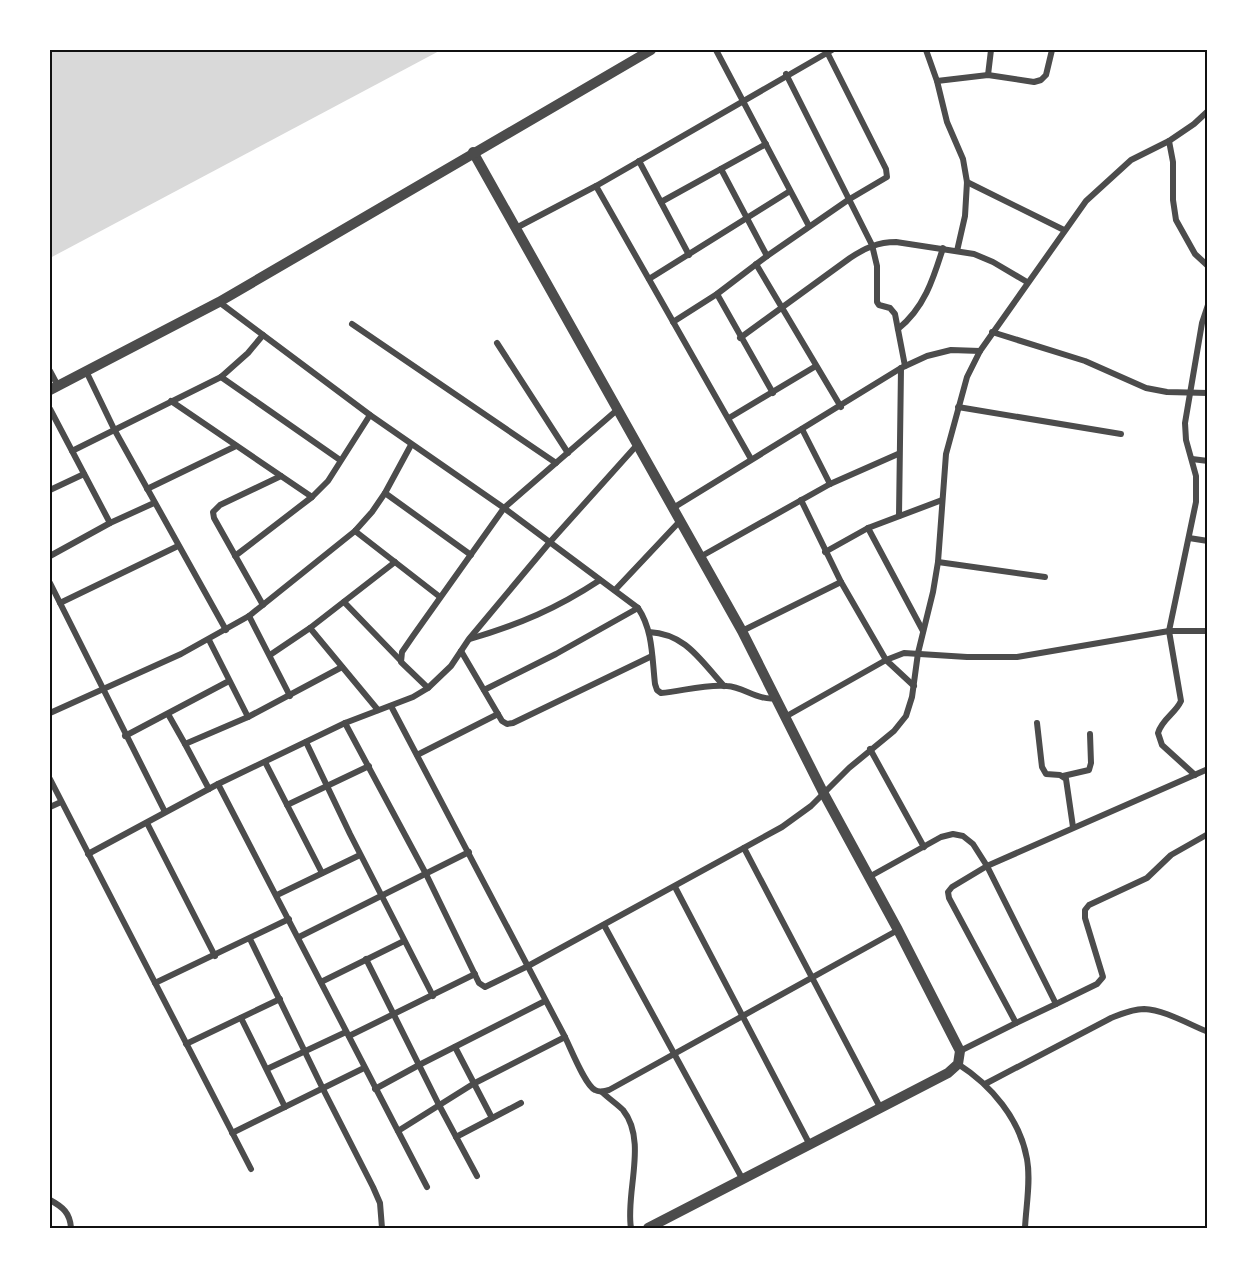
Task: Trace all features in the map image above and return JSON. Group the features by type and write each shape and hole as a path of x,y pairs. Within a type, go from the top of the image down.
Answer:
{"street":[{"path":"50,370 54,388 219,302 651,50"},
{"path":"716,50 809,226"},
{"path":"926,50 937,81 947,122 963,159 967,182 965,216 957,251"},
{"path":"988,75 991,50"},
{"path":"937,81 988,75 1034,82 1046,75 1052,50"},
{"path":"516,228 596,186 829,51 886,170 887,177 809,226 717,294 674,322"},
{"path":"786,75 872,245 877,266 877,302 893,311 903,367 898,454 899,516"},
{"path":"345,723 426,874 479,983 485,987 528,966 782,827 824,794 870,749 894,731 906,716 938,562 946,454 967,377 980,351 1086,201 1131,160 1169,141 1208,111"},
{"path":"1169,141 1173,162 1173,200 1176,220 1195,254 1208,266"},
{"path":"661,202 766,144"},
{"path":"473,152 742,631 824,794 960,1051 958,1064 948,1073 648,1228"},
{"path":"639,161 689,255"},
{"path":"721,169 767,256"},
{"path":"967,182 1064,230"},
{"path":"596,186 751,459"},
{"path":"649,279 790,191"},
{"path":"740,338 850,258 872,245 896,242 974,254 993,262 1027,282"},
{"path":"897,329 917,310 924,299 943,248"},
{"path":"756,264 841,406"},
{"path":"717,294 772,393"},
{"path":"219,302 411,445 504,508 638,608 646,619 657,690 662,693 724,686 766,699 776,698"},
{"path":"1195,775 1162,745 1158,733 1163,721 1179,706 1181,701 1169,631 1196,502 1196,476 1186,440 1185,423 1208,305"},
{"path":"352,324 556,463"},
{"path":"992,332 1085,361 1146,388 1208,393"},
{"path":"72,451 221,377 248,353 263,335"},
{"path":"497,343 568,453"},
{"path":"672,508 903,367 927,356 951,350 980,351"},
{"path":"729,418 816,366"},
{"path":"86,371 114,429 226,630"},
{"path":"221,377 340,460"},
{"path":"171,401 312,497"},
{"path":"958,407 1121,434"},
{"path":"50,409 110,523"},
{"path":"401,662 402,652 504,508 617,410"},
{"path":"235,556 312,497 328,481 370,415"},
{"path":"802,429 830,484"},
{"path":"50,713 209,640 249,616 356,531 385,493 411,445"},
{"path":"88,854 218,784 345,723 413,697 428,688 451,666 469,639 550,542 637,445"},
{"path":"147,489 236,446"},
{"path":"700,556 830,484 898,454"},
{"path":"1192,459 1208,461"},
{"path":"50,490 84,474"},
{"path":"263,605 214,518 213,512 215,508 281,476"},
{"path":"385,493 471,555"},
{"path":"801,500 825,552 886,660 914,686"},
{"path":"825,552 868,528 942,500"},
{"path":"50,556 110,523 154,503"},
{"path":"615,590 680,521"},
{"path":"868,528 924,631"},
{"path":"356,531 440,597"},
{"path":"1189,538 1208,541"},
{"path":"60,603 178,546"},
{"path":"270,655 395,562"},
{"path":"938,562 1045,577"},
{"path":"469,639 513,626 545,613 600,580"},
{"path":"742,631 841,582"},
{"path":"50,583 165,812"},
{"path":"344,602 428,688"},
{"path":"484,690 556,654 638,608"},
{"path":"249,616 290,696"},
{"path":"309,628 378,710"},
{"path":"785,717 886,660 904,653 1017,657 1169,631 1208,631"},
{"path":"649,632 664,633 682,642 724,686"},
{"path":"209,640 248,717"},
{"path":"461,651 502,721 507,724 652,656"},
{"path":"185,744 248,717 342,667"},
{"path":"125,736 229,681"},
{"path":"391,706 588,1083 622,1110 629,1121 635,1153 629,1209 631,1228"},
{"path":"168,714 209,789"},
{"path":"417,755 498,714"},
{"path":"1037,723 1044,771 1049,775 1063,776 1089,770 1091,763 1090,734"},
{"path":"306,742 360,855 433,996"},
{"path":"870,749 924,846"},
{"path":"265,762 322,873"},
{"path":"287,805 369,766"},
{"path":"1016,1023 949,898 948,892 952,887 987,866 1208,770"},
{"path":"1063,776 1067,784 1073,827"},
{"path":"50,779 251,1169"},
{"path":"218,784 427,1187"},
{"path":"50,807 62,802"},
{"path":"147,823 215,956"},
{"path":"869,877 924,846 953,834 963,836 973,844 987,866 1056,1004"},
{"path":"960,1051 1097,984 1103,977 1085,918 1085,910 1089,905 1147,878 1172,855 1208,834"},
{"path":"744,848 881,1109"},
{"path":"299,937 469,852"},
{"path":"277,895 360,855"},
{"path":"675,886 810,1145"},
{"path":"155,983 289,919"},
{"path":"604,925 744,1180"},
{"path":"602,1092 898,930"},
{"path":"250,939 373,1187 380,1203 382,1228"},
{"path":"321,982 404,941"},
{"path":"366,959 477,1176"},
{"path":"267,1069 393,1015 475,974"},
{"path":"186,1044 280,999"},
{"path":"375,1089 545,1001"},
{"path":"985,1084 1111,1018 1127,1012 1144,1009 1161,1013 1208,1032"},
{"path":"241,1018 285,1107"},
{"path":"398,1131 473,1084 565,1037"},
{"path":"455,1047 492,1118"},
{"path":"958,1064 977,1076 997,1096 1023,1142 1028,1161 1024,1228"},
{"path":"232,1133 364,1068"},
{"path":"456,1137 521,1103"},
{"path":"50,1200 61,1206 67,1213 71,1228"}],"shaded area":[{"path":"50,50 441,50 50,258"}]}
